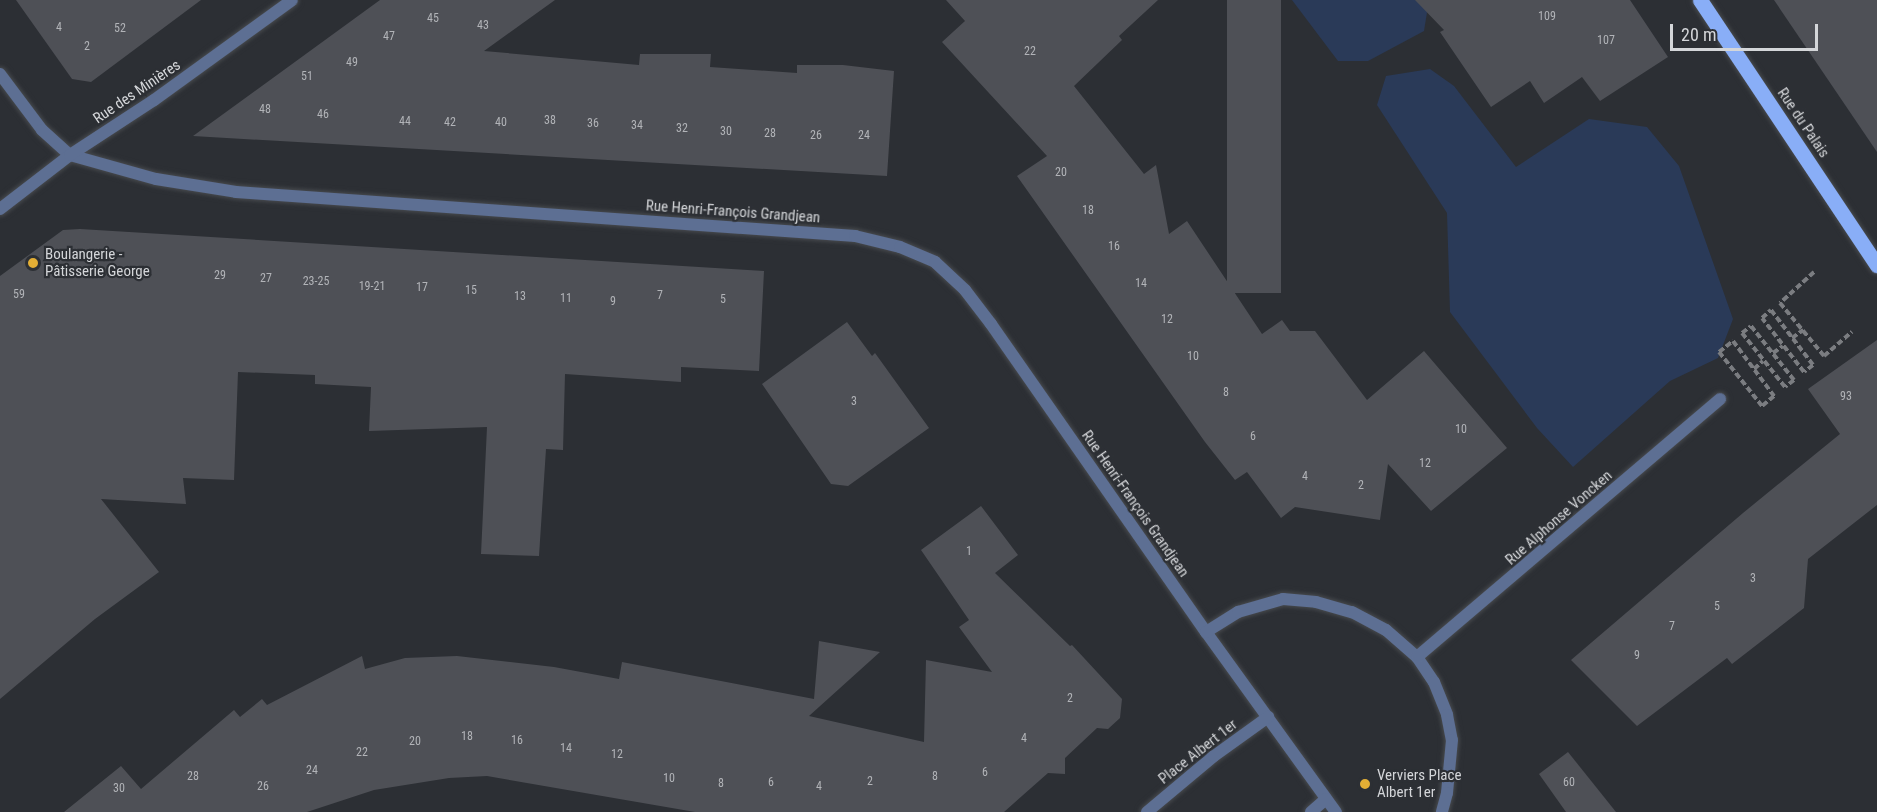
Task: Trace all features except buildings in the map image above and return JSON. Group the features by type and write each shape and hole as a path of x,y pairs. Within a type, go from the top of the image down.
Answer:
{"main road":[{"name":"Rue du Palais","path":"1700,0 1877,265"}],"street":[{"name":"Rue des Minières","path":"0,209 70,155 154,100 292,0"},
{"path":"0,74 42,130 70,155"},
{"name":"Rue Henri-François Grandjean","path":"70,155 156,179 236,192 855,236 900,247 935,262 965,290 1206,632"},
{"name":"Rue Alphonse Voncken","path":"1417,657 1720,399"},
{"path":"1336,812 1206,632 1238,612 1283,599 1316,602 1352,612 1386,630 1417,657 1434,682 1448,715 1452,740 1448,793 1442,812"},
{"name":"Place Albert 1er","path":"1147,812 1214,756 1268,717"},
{"path":"1311,812 1326,799"}],"path":[{"path":"1814,272 1780,303 1824,356 1852,332"},
{"path":"1771,310 1813,365 1804,372 1783,346 1762,318 1771,310"},
{"path":"1751,326 1773,353 1794,380 1785,387 1742,333 1751,326"},
{"path":"1792,338 1803,330"},
{"path":"1732,368 1719,352 1733,341 1774,396 1762,406 1749,388"},
{"path":"1773,353 1783,346"},
{"path":"1754,369 1763,361"}],"shaded area":[{"path":"1292,0 1429,0 1424,31 1368,61 1338,61"},
{"path":"1430,69 1454,86 1516,167 1589,119 1647,127 1679,166 1733,319 1718,358 1670,381 1573,467 1537,428 1450,312 1447,213 1377,105 1386,76"}],"place":[{"name":"Boulangerie - Pâtisserie George","path":"33,263"},
{"name":"Verviers Place Albert 1er","path":"1365,784"}]}
